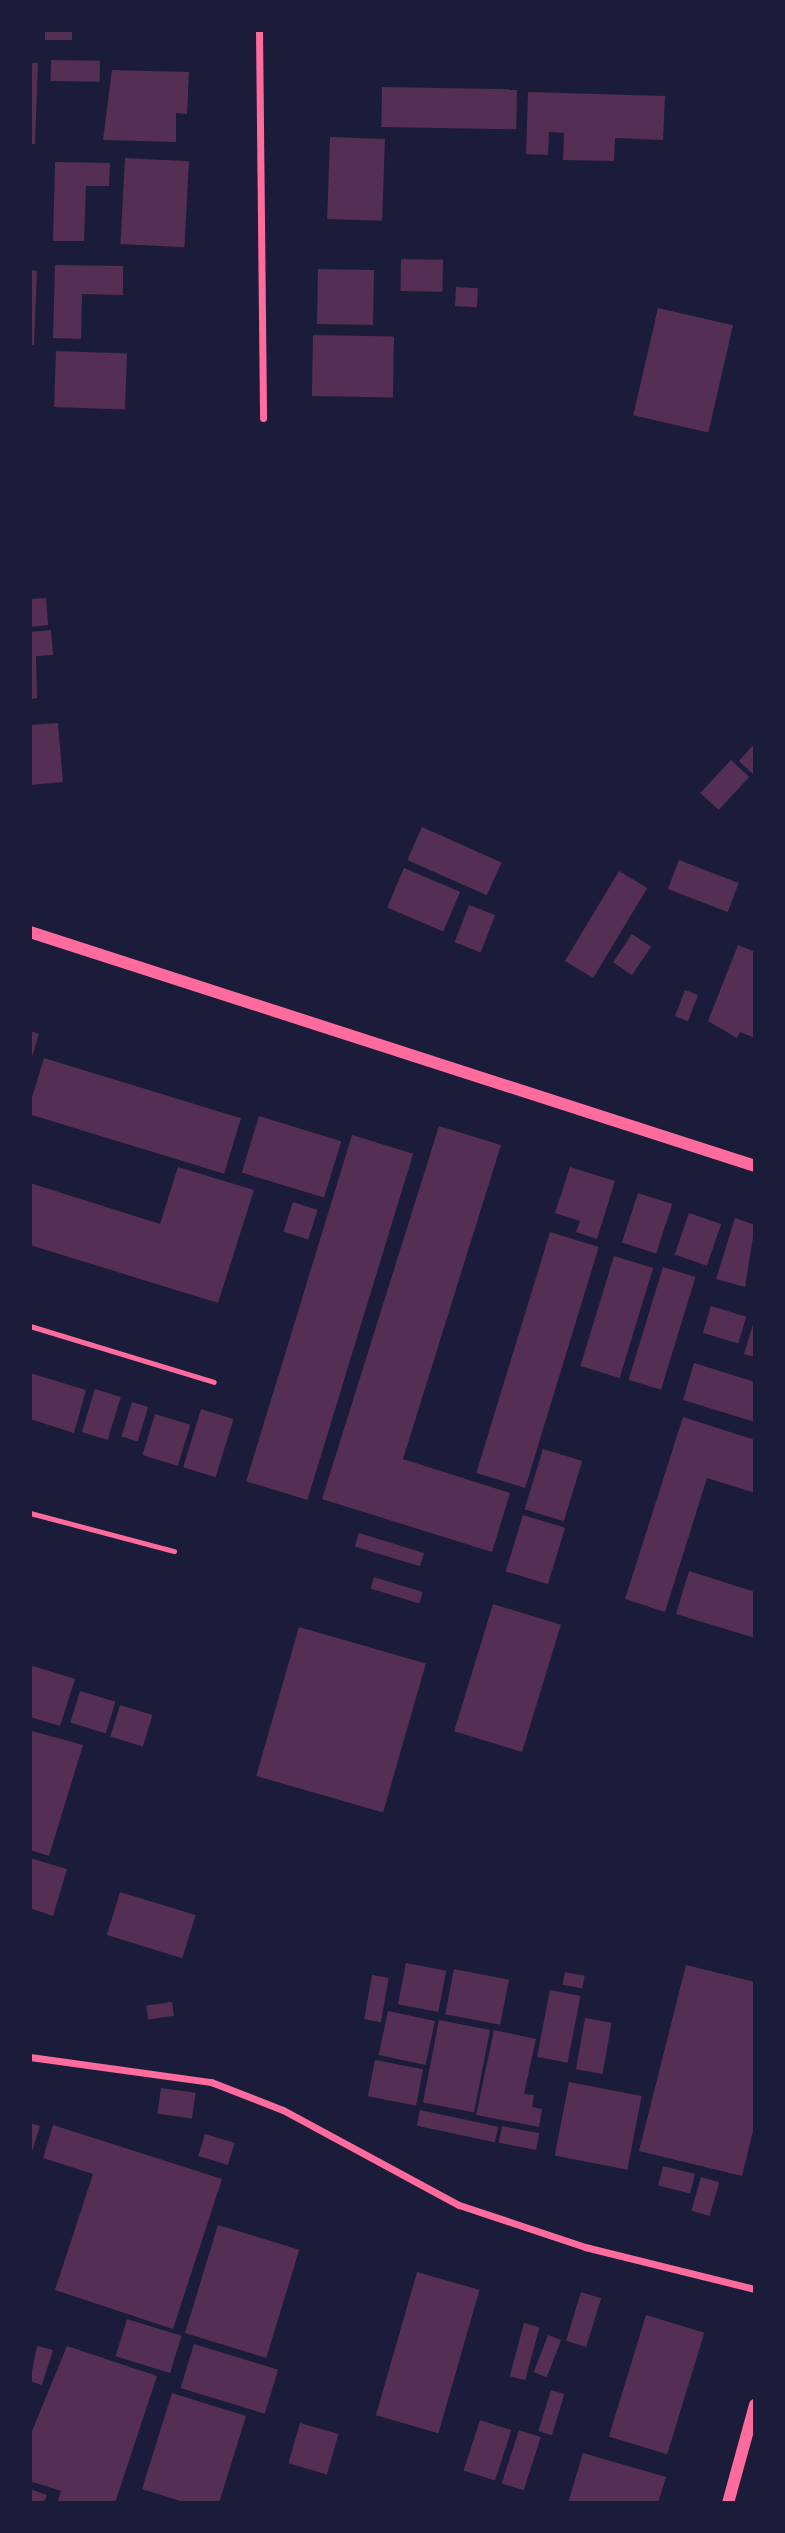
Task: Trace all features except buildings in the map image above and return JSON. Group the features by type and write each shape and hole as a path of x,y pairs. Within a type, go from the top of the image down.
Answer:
{"street":[{"path":"259,30 263,418"},
{"path":"30,932 755,1166"},
{"path":"30,2057 211,2082 283,2110 459,2205 585,2247 755,2289"},
{"path":"728,2503 755,2405"}],"lane":[{"path":"30,1326 214,1382"},
{"path":"30,1513 174,1551"}]}
